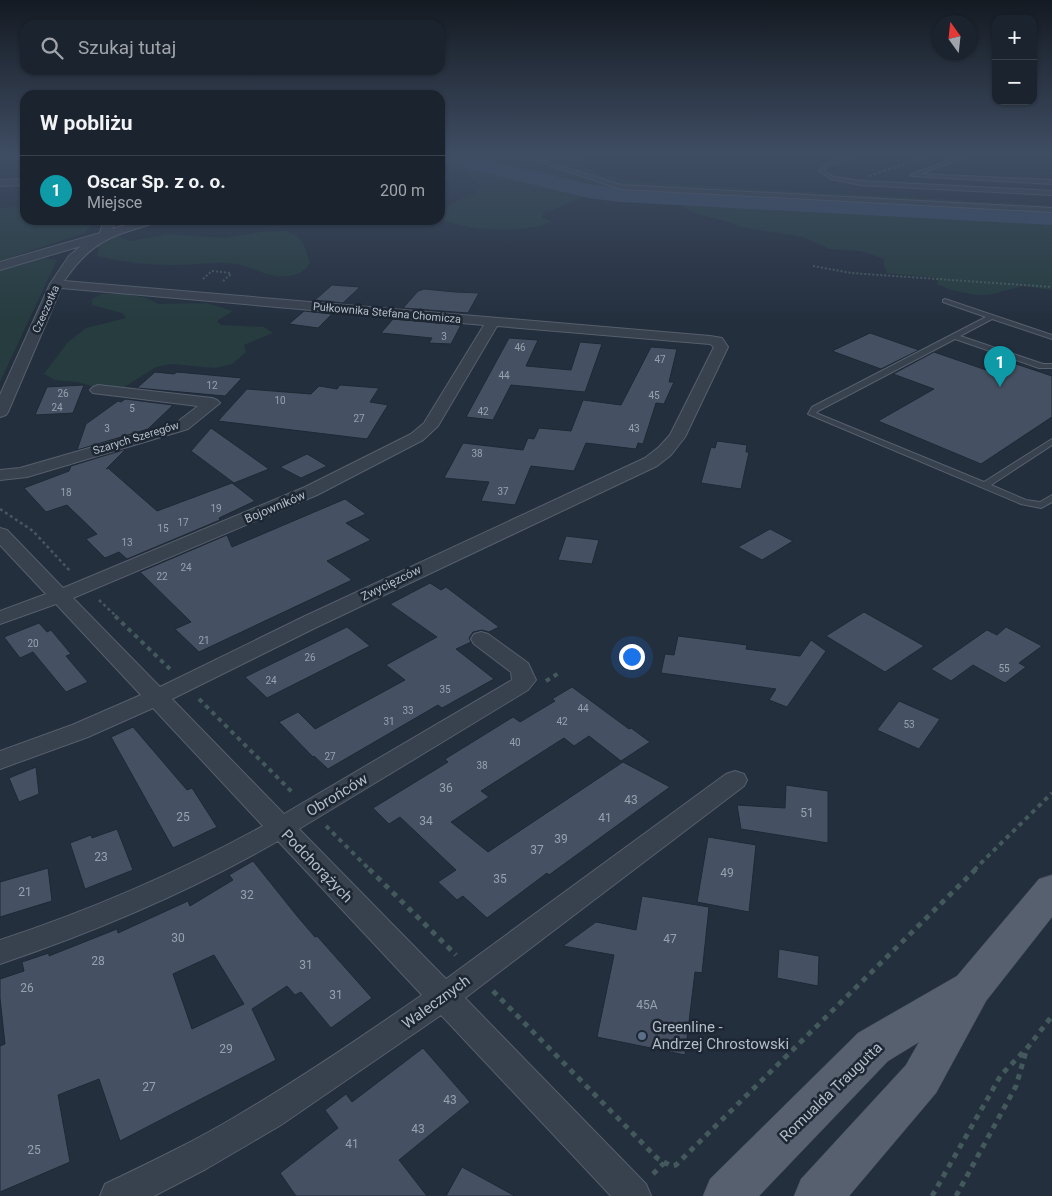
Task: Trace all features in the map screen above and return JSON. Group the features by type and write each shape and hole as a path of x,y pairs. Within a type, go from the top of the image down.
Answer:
{"main road":[{"name":"Romualda Traugutta","path":"818,1196 921,1079 972,988 1052,890"},
{"name":"Romualda Traugutta","path":"728,1196 782,1138 873,1047 972,988"}],"street":[{"path":"104,236 108,225"},
{"path":"0,266 138,225"},
{"name":"Czeczotka","path":"0,412 56,284 73,259 104,236"},
{"name":"Pułkownika Stefana Chomicza","path":"56,284 717,341"},
{"name":"Bojowników","path":"0,618 85,586 311,491 417,437 430,426 492,322"},
{"name":"Zwycięzców","path":"0,760 94,725 184,684 440,560 651,462 672,444 680,431 721,346 717,341"},
{"name":"Szarych Szeregów","path":"0,475 21,472 182,426 212,403 98,390"},
{"name":"Podchorążych","path":"0,534 634,1196"},
{"name":"Obrońców","path":"0,952 48,936 162,889 280,828 520,685 525,680 520,668 481,639"},
{"name":"Walecznych","path":"117,1196 178,1166 269,1115 411,1022 735,780"}],"lane":[{"path":"1030,209 1052,210"},
{"path":"945,302 1052,337"},
{"path":"991,317 815,410 812,414 1033,505 1041,505 1052,498"},
{"path":"954,336 1042,366 1052,366"},
{"path":"984,486 1052,441"}],"path":[{"path":"813,266 851,273 1052,287"},
{"path":"220,283 232,273"},
{"path":"0,509 33,531 85,586 475,973 657,1158 671,1166 676,1165 1052,793"},
{"path":"932,1196 1001,1075 1028,1047 1052,1016"},
{"path":"956,1196 1016,1086 1028,1047"}],"green space":[{"path":"0,209 20,209 20,225 91,225 84,233 0,261"},
{"path":"445,209 554,209 544,212 542,217 551,222 539,226 512,230 482,229 455,224 445,221"},
{"path":"686,209 1052,209 1052,290 1023,286 989,295 975,295 951,290 937,284 938,278 887,273 884,259 861,251 830,249 803,237 740,227 694,213"},
{"path":"286,231 303,243 310,263 295,275 267,274 243,265 228,263 155,264 97,256 99,245 111,237 120,237 131,241 168,234 225,238 261,232"},
{"path":"43,258 57,260 0,382 0,271"},
{"path":"102,294 126,294 146,298 159,304 207,303 233,311 217,321 221,325 264,327 273,333 244,345 246,352 232,364 215,368 171,364 156,367 123,388 106,390 77,382 55,380 44,374 68,342 86,328 126,318 122,313 92,305 92,299"}],"building":[{"path":"332,285 360,287 343,303 315,300"},
{"path":"424,289 479,293 468,313 403,308 418,291"},
{"path":"304,311 332,314 318,328 289,324"},
{"path":"393,319 461,325 451,344 429,343 432,338 381,333"},
{"path":"870,333 919,350 881,369 832,351"},
{"path":"509,338 538,340 526,366 571,370 580,342 602,344 585,392 511,385 493,420 466,417"},
{"path":"651,347 677,349 669,382 674,382 664,404 656,403 643,444 638,443 636,449 586,443 574,471 531,466 515,505 481,501 489,482 444,478 463,443 523,450 528,438 534,439 539,428 571,431 583,400 621,405"},
{"path":"934,352 989,371 1007,361 1052,376 1052,417 981,464 878,421 934,389 893,374"},
{"path":"155,372 174,374 177,372 242,378 225,396 137,388"},
{"path":"84,385 73,413 35,415 47,387"},
{"path":"340,385 379,388 370,402 388,405 367,439 218,421 247,389 311,394 319,386 337,389"},
{"path":"125,399 173,405 148,429 77,450 86,424 118,401 121,402"},
{"path":"211,428 269,469 234,483 191,451"},
{"path":"717,441 747,445 746,452 749,452 741,489 701,483 711,447 715,448"},
{"path":"126,449 106,469 108,468 157,511 232,483 255,501 219,518 220,520 127,559 119,552 105,558 86,539 97,534 67,505 46,512 24,488 69,471 71,466"},
{"path":"307,454 327,466 301,478 280,467"},
{"path":"345,499 366,514 346,523 371,540 327,561 352,580 199,652 175,629 191,622 140,572 227,535 232,547"},
{"path":"770,529 793,541 762,560 738,547"},
{"path":"566,536 599,540 592,564 558,560"},
{"path":"430,583 441,590 446,587 499,627 489,632 482,630 473,632 469,638 471,642 456,649 494,679 442,708 438,705 328,769 313,757 279,722 298,712 315,729 405,680 386,665 437,637 390,604"},
{"path":"864,612 924,646 885,672 826,636"},
{"path":"39,623 47,632 51,630 71,654 66,656 88,682 66,692 33,652 20,658 4,637"},
{"path":"347,627 370,646 267,698 245,677"},
{"path":"1006,627 1042,646 1019,663 1026,667 1005,683 973,665 951,681 931,669 987,630 997,635"},
{"path":"678,636 747,645 746,649 800,656 811,640 826,651 787,707 769,700 776,689 661,673 665,654 674,655"},
{"path":"572,687 650,742 621,761 589,736 574,746 564,738 481,791 489,797 451,822 488,852 623,762 670,787 549,875 547,873 487,918 463,896 457,900 438,882 456,870 400,817 389,824 373,808 448,762 445,759 513,717 520,722 555,701 552,699"},
{"path":"899,701 940,719 919,749 877,730"},
{"path":"133,727 187,790 192,788 217,827 173,848 111,737"},
{"path":"36,767 39,794 19,802 9,778"},
{"path":"786,785 828,791 828,843 741,829 737,805 785,808"},
{"path":"117,829 133,870 85,889 70,843 91,835 92,838"},
{"path":"708,837 756,845 749,912 697,902"},
{"path":"253,861 315,937 317,936 372,998 331,1028 301,992 295,995 287,986 252,1009 276,1060 120,1141 99,1079 58,1095 70,1162 0,1192 0,1046 5,1044 0,979 24,971 22,962 49,953 49,956 117,929 118,933 188,901 190,906 233,880 229,875","holes":["214,955 244,1004 192,1029 173,974"]},
{"path":"48,868 52,901 0,917 0,882"},
{"path":"642,896 709,907 702,973 695,972 685,1055 597,1037 614,955 563,946 596,922 636,930"},
{"path":"779,949 819,956 818,986 777,978"},
{"path":"423,1048 470,1102 399,1160 427,1196 296,1196 280,1173 338,1128 325,1110 346,1094 352,1102"},
{"path":"462,1167 515,1196 446,1196"}],"waterway":[{"name":"Czeczotka","path":"879,209 1052,218"}],"place":[{"name":"Oscar Sp. z o. o.","path":"1000,387"},
{"name":"Greenline - Andrzej Chrostowski","path":"642,1036"}]}
